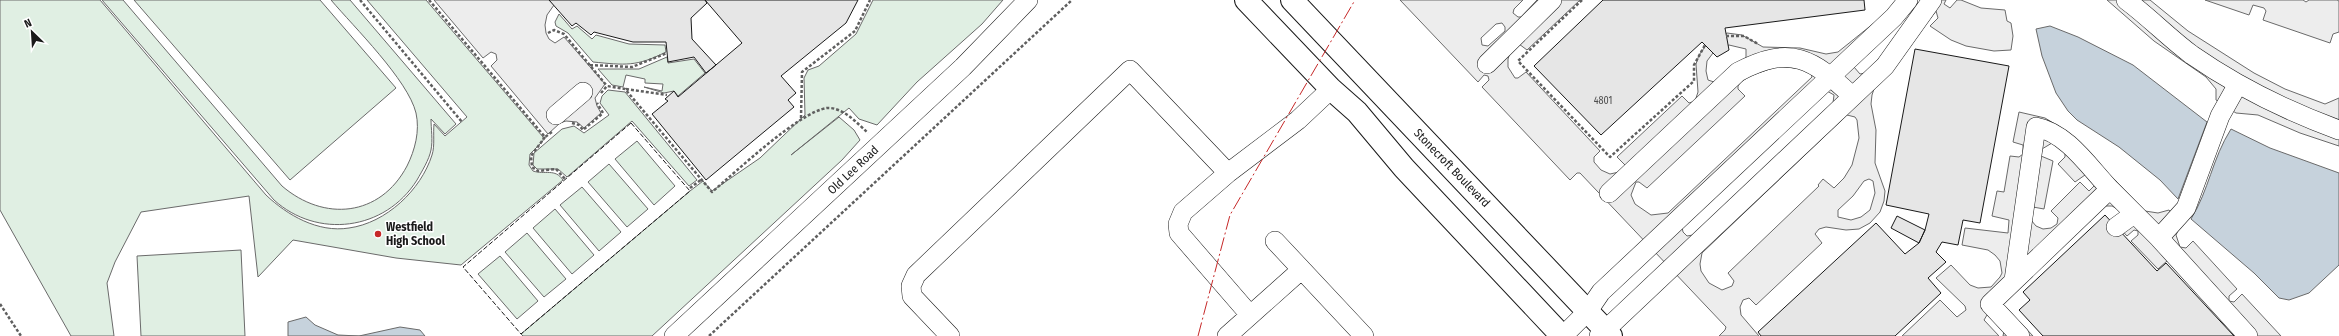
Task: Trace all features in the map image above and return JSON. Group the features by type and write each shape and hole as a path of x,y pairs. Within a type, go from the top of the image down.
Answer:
{"main road":[{"path":"1246,0 1331,89 1357,112 1404,168 1562,336"},
{"name":"Stonecroft Boulevard","path":"1292,0 1588,311 1605,334"}],"street":[{"name":"Old Lee Road","path":"674,336 963,67 1028,0"},
{"path":"1487,64 1552,0"},
{"path":"1562,336 1588,311 1601,292 1894,17 1908,0"},
{"path":"1605,334 1885,66 1932,0"},
{"path":"2126,0 2192,54 2238,84 2270,102 2338,128"},
{"path":"1610,193 1743,70 1768,60 1794,58 1806,60 1831,76 1852,96"},
{"path":"950,336 912,296 911,286 916,275 1130,70 1228,173"},
{"path":"2159,238 2186,208 2220,116 2238,84"},
{"path":"1250,315 1179,233 1178,224 1183,212 1228,173 1298,120 1331,89"},
{"path":"556,115 583,92"},
{"path":"2014,280 2036,127 2046,129 2064,140 2134,214 2159,238 2248,336"},
{"path":"2020,336 1990,304 2110,189"},
{"path":"2116,227 2134,214"},
{"path":"1275,241 1360,335"},
{"path":"1227,336 1301,270"}],"path":[{"path":"360,0 462,122"},
{"path":"801,118 802,72 855,31 870,0"},
{"path":"709,336 1072,0"},
{"path":"1582,0 1518,61 1610,157 1694,81 1694,64 1705,45"},
{"path":"548,33 554,30 564,34 607,86"},
{"path":"1726,36 1744,36 1766,46"},
{"path":"590,64 632,68 667,53"},
{"path":"625,89 667,94"},
{"path":"712,192 801,118 828,108 846,113 880,144"},
{"path":"545,137 531,156 532,167 538,171 556,170 565,179"},
{"path":"690,188 702,180"},
{"path":"0,304 21,336"}],"green space":[{"path":"0,0 100,0 266,195 293,216 315,225 337,229 363,225 389,212 400,203 411,192 427,168 433,151 434,124 445,136 467,117 367,0 426,0 543,137 543,141 530,154 529,165 533,171 557,174 563,180 461,265 396,258 293,240 258,277 249,196 141,212 115,262 107,283 114,336 71,336 0,210"},
{"path":"102,0 123,0 282,186 298,198 315,205 333,209 350,209 367,204 382,196 396,183 407,166 412,154 417,133 416,113 403,85 379,54 331,0 350,0 456,124 445,134 431,119 432,146 427,162 417,180 403,197 387,210 369,219 350,224 330,224 310,220 291,212 274,200"},
{"path":"134,0 320,0 396,88 290,180"},
{"path":"873,0 1003,0 982,24 917,82 877,125 859,119 849,108 791,155 839,117 854,130 860,140 842,160 652,336 523,336 521,334 703,181 712,191 760,158 805,115 804,78 808,70 819,66 856,34"},
{"path":"559,14 572,29 577,26 592,39 596,35 629,44 665,45 666,52 638,63 614,64 593,62 568,33 556,26 555,22"},
{"path":"667,57 668,63 694,59 705,73 678,96 674,91 664,93 644,87 662,91 663,84 645,83 645,79 626,75 623,87 612,85 598,69 639,69"},
{"path":"608,90 625,92 697,180 689,186 632,121 567,177 558,169 537,169 533,165 534,153 562,129 574,126 584,133 609,115 600,103 602,96"},
{"path":"637,141 675,186 654,205 615,159"},
{"path":"609,164 648,209 627,227 588,182"},
{"path":"582,187 621,232 599,251 560,205"},
{"path":"555,209 594,255 572,274 533,228"},
{"path":"527,233 566,279 544,297 505,252"},
{"path":"241,250 245,336 141,336 137,256"},
{"path":"500,256 538,301 517,319 478,274"}],"shaded area":[{"path":"434,0 549,0 554,5 547,15 545,25 546,33 549,39 555,43 564,37 605,84 595,98 601,113 584,128 577,122 566,121 560,123 548,134 491,66 497,60 496,54 491,52 483,58"},
{"path":"1400,0 1523,0 1514,9 1513,13 1518,17 1521,17 1537,0 1580,0 1527,50 1519,44 1511,50 1508,59 1508,67 1515,78 1518,78 1526,72 1600,151 1594,157 1594,162 1601,170 1610,174 1619,172 1625,165 1617,157 1682,96 1689,103 1695,101 1698,92 1696,64 1699,55 1707,44 1727,33 1742,35 1763,47 1800,48 1826,54 1838,52 1879,19 1854,67 1860,74 1865,73 1889,47 1923,0 1946,0 1944,4 1950,8 1957,0 1961,0 1981,8 2005,10 2007,21 2011,23 2013,36 2011,50 1994,51 1966,46 1951,40 1930,26 1938,18 1936,11 1874,89 1872,95 1871,104 1876,130 1875,163 1885,191 1884,201 1880,212 1870,223 1859,229 1846,230 1826,227 1819,229 1815,234 1822,243 1756,305 1749,298 1743,300 1740,307 1741,315 1759,336 1719,336 1726,327 1580,173 1577,173 1570,180 1482,87 1489,80 1488,76 1484,75 1478,82","holes":["1502,23 1505,27 1505,31 1488,46 1482,45 1481,38 1496,24","1729,45 1746,49 1746,58 1714,82 1708,80 1706,71 1707,61 1713,53","1778,66 1810,70 1812,77 1668,213 1651,215 1635,204 1631,195 1636,182 1639,182 1647,188 1745,96 1738,89 1741,82 1750,76","1827,91 1834,95 1833,103 1693,235 1687,236 1683,232 1682,227","1847,115 1855,117 1857,120 1859,138 1852,165 1844,178 1834,188 1823,179 1818,185 1819,186 1728,273 1734,281 1732,286 1722,290 1709,283 1701,271 1700,264 1702,253","1869,179 1873,181 1875,193 1870,210 1861,217 1851,220 1838,217 1838,210 1853,196 1864,181"]},
{"path":"2107,0 2150,0 2188,31 2254,73 2285,89 2325,104 2339,98 2339,146 2300,133 2258,115 2236,113 2216,100 2216,89 2206,77 2154,41"},
{"path":"2205,0 2303,0 2306,2 2309,0 2337,0 2339,1 2339,32 2333,34 2330,43 2263,20 2266,11 2264,8 2253,5 2249,15"},
{"path":"2050,26 2078,37 2133,65 2207,122 2178,199 2160,180 2119,147 2077,120 2068,111 2056,93 2042,56 2036,29"},
{"path":"2019,112 2045,118 2068,132 2145,211 2158,213 2169,210 2181,224 2176,235 2180,247 2186,248 2193,241 2237,289 2229,296 2229,301 2234,302 2242,294 2281,336 2237,336 2167,261 2158,269 2131,241 2138,235 2138,231 2134,230 2127,236 2115,223 2121,211 2112,206 2105,206 2002,303 2033,336 2003,336 2004,331 1987,315 1984,320 1999,336 1902,336 1940,300 1957,317 1966,310 1965,306 1936,278 1951,265 1970,285 1978,288 1991,287 2000,277 2002,273 2000,261 1995,255 1988,250 1962,245 1965,228 2008,233 2009,220 1992,216 1997,191 2004,192 2010,156 2019,157 2023,154 2023,145 2013,142","holes":["2052,143 2065,152 2065,157 2058,164 2075,182 2085,175 2095,185 2089,191 2080,182 2051,211 2058,218 2057,224 2051,228 2043,229 2036,226 2031,220 2033,207 2044,209 2053,161 2041,156 2042,149"]},
{"path":"2231,129 2270,148 2339,173 2339,265 2309,293 2289,300 2279,298 2254,273 2191,219 2202,197 2219,152"},
{"path":"306,317 315,325 338,335 359,336 288,336 288,322"},
{"path":"400,327 420,330 425,336 359,336"}],"building":[{"path":"549,0 705,0 707,3 691,18 692,39 716,65 706,73 694,57 668,62 666,42 633,42 594,32 591,35 576,23 572,26"},
{"path":"705,0 858,0 846,23 781,76 796,93 788,100 794,107 706,180 652,114 668,101 665,99 674,91 678,97 742,43"},
{"path":"1603,0 1864,0 1865,10 1725,28 1729,50 1717,57 1702,42 1601,135 1534,66"},
{"path":"1915,49 2009,66 1980,223 1963,220 1958,245 1942,242 1936,252 1946,262 1928,278 1941,293 1895,336 1761,336 1758,332 1876,223 1905,254 1919,243 1925,230 1929,214 1886,205"},
{"path":"2105,215 2157,271 2166,263 2234,336 2043,336 2019,310 2030,300 2023,292"},
{"path":"1897,216 1925,230 1919,243 1891,228"}],"fence":[{"path":"631,123 690,191 521,334 463,267 631,123"}],"power":[{"path":"1198,336 1230,215 1355,0"}],"place":[{"name":"Westfield High School","path":"378,234"}]}
